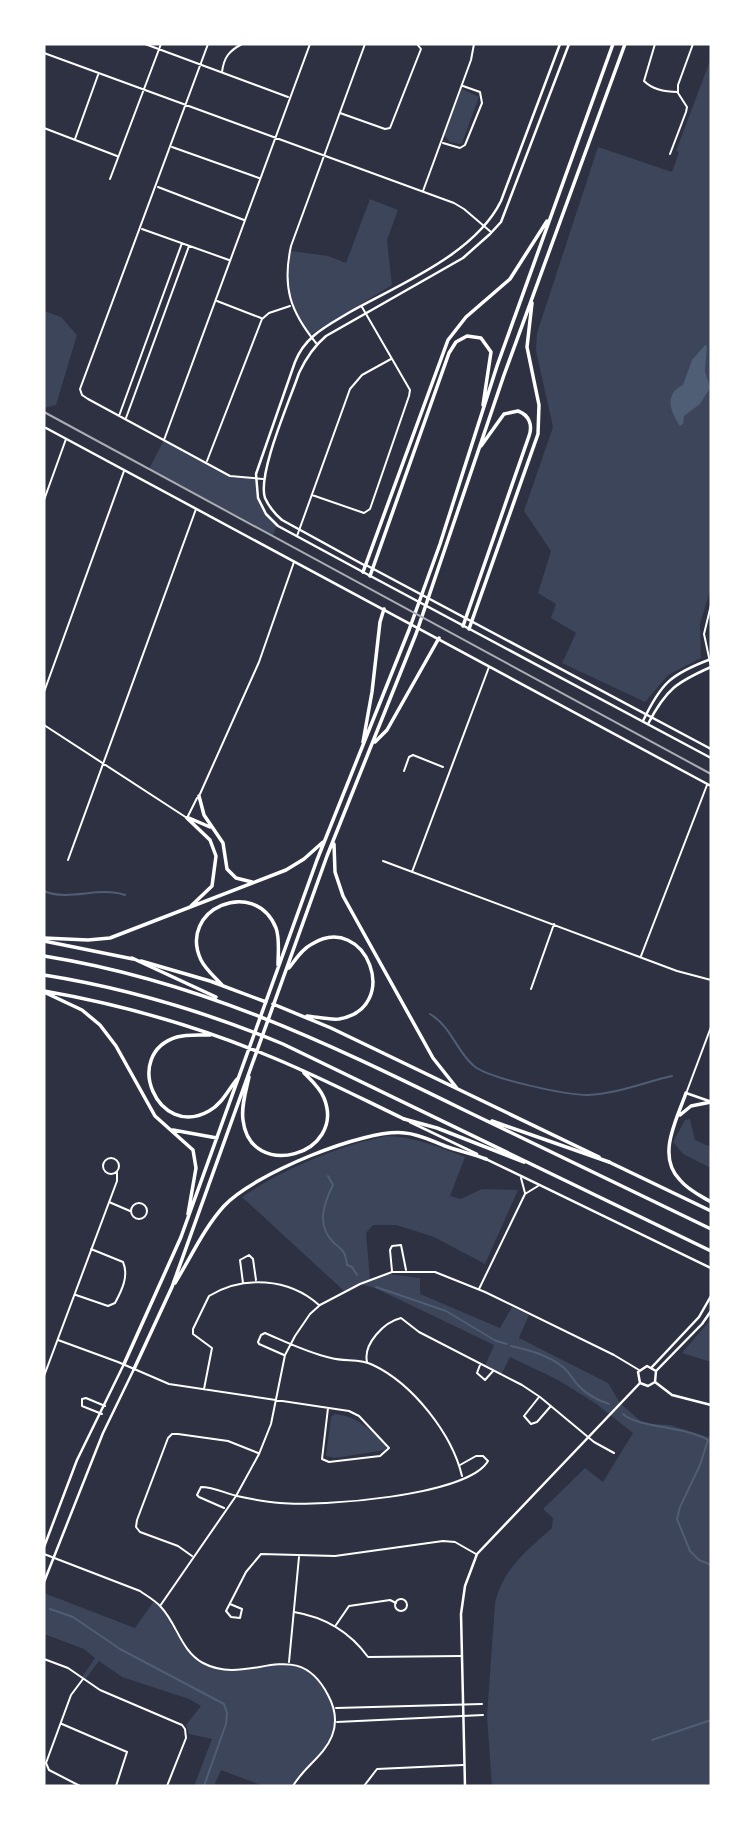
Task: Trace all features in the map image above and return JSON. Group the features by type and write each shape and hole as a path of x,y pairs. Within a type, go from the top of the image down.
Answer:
{"highway":[{"path":"124,1364 187,1222 325,841 409,631 481,414 613,44"},
{"path":"134,1369 172,1287 334,841 416,635 533,294 625,44"},
{"path":"363,572 448,340 466,317 510,279 551,213"},
{"path":"469,629 538,434 539,405 527,347 533,294"},
{"path":"370,576 449,354 456,342 467,336 482,339 491,352 481,414"},
{"path":"463,626 530,433 528,418 518,411 503,414 479,451"},
{"path":"362,751 384,609"},
{"path":"373,743 387,730 439,638"},
{"path":"199,796 203,813 223,843 229,872 239,879 254,883"},
{"path":"187,818 212,828"},
{"path":"187,818 210,839 216,856 215,876 210,889 188,908"},
{"path":"44,939 105,939 297,864 325,841"},
{"path":"334,841 335,872 345,901 433,1058 457,1088"},
{"path":"224,986 204,965 198,952 197,941 198,930 205,918 223,904 233,901 247,902 269,916 278,935 278,968"},
{"path":"285,972 308,946 330,938 355,944 371,964 372,989 366,1002 356,1012 337,1019 301,1015"},
{"path":"44,939 132,958 224,986 301,1015 711,1211"},
{"path":"44,956 130,974 233,1005"},
{"path":"132,958 233,1005 327,1044 711,1229"},
{"path":"44,975 149,998 270,1039 363,1081 711,1251"},
{"path":"44,992 118,1007 215,1035 301,1069 404,1119 546,1171"},
{"path":"44,992 82,1010 100,1025 116,1046 153,1114 189,1145 195,1158 196,1172 187,1222"},
{"path":"215,1035 182,1035 160,1046 152,1058 148,1074 156,1099 176,1114 187,1117 199,1115 219,1103 240,1075"},
{"path":"252,1062 243,1112 244,1128 258,1147 269,1154 280,1156 295,1155 310,1148 326,1125 327,1108 323,1095 301,1069"},
{"path":"686,1093 668,1150 671,1168 684,1185 711,1202"},
{"path":"679,1117 691,1106 711,1102"},
{"path":"474,1115 609,1162"},
{"path":"171,1130 225,1139"},
{"path":"172,1287 204,1233 224,1206 251,1184 284,1168 360,1138 387,1132 417,1135 486,1159"},
{"path":"142,1326 146,1331 152,1332"}],"street":[{"path":"145,44 290,98"},
{"path":"110,179 161,44"},
{"path":"208,44 80,389 82,395 88,399 230,476 264,479"},
{"path":"222,72 223,60 228,53 242,44"},
{"path":"164,440 310,44"},
{"path":"316,344 291,306 286,285 290,246 365,44"},
{"path":"422,192 471,60 474,44"},
{"path":"560,44 501,201 485,227 459,250 311,337 300,350 256,478 258,498 266,514 278,526 711,758"},
{"path":"569,44 508,206 492,233 463,258 316,344 306,358 264,479 265,498 272,511 299,530 711,749"},
{"path":"655,44 644,81 669,92 678,92"},
{"path":"670,153 687,112 678,92 678,85 693,44"},
{"path":"340,113 385,129 390,128 421,49 419,45"},
{"path":"44,53 422,192 464,209 492,233"},
{"path":"75,140 98,74"},
{"path":"441,142 460,148 468,142 482,103 482,95 462,85"},
{"path":"44,128 118,157"},
{"path":"171,146 260,179"},
{"path":"156,186 245,220"},
{"path":"141,228 230,260"},
{"path":"119,416 182,243"},
{"path":"125,419 189,246"},
{"path":"161,300 168,303"},
{"path":"216,300 262,318"},
{"path":"207,463 262,318 291,306"},
{"path":"312,495 364,513 370,509 410,390 361,306"},
{"path":"297,536 350,389 356,379 391,359"},
{"path":"46,428 709,785 640,956"},
{"path":"44,500 67,438"},
{"path":"44,692 125,470"},
{"path":"68,860 196,508"},
{"path":"44,725 187,818 259,662 294,561"},
{"path":"648,724 675,684 711,668 704,631 711,605"},
{"path":"643,721 664,684 684,670 710,660"},
{"path":"412,872 490,666"},
{"path":"404,771 409,757 413,755 443,767"},
{"path":"383,861 677,971 711,980"},
{"path":"531,989 554,924"},
{"path":"711,1027 686,1093 711,1102"},
{"path":"404,1119 711,1268"},
{"path":"44,1376 117,1181 120,1165 113,1158 106,1160 103,1165 106,1173 117,1172"},
{"path":"521,1175 525,1194"},
{"path":"479,1290 525,1194 540,1185"},
{"path":"108,1202 141,1218 147,1211 146,1206 139,1203 133,1206 132,1212"},
{"path":"392,1272 392,1245 401,1245 406,1271"},
{"path":"75,1295 108,1306 115,1303 126,1278 123,1262 91,1250"},
{"path":"243,1284 240,1260 249,1255 253,1259 256,1281"},
{"path":"160,1606 236,1496 259,1454 271,1424 285,1355 290,1343 310,1314 320,1305 360,1284 392,1272 435,1272 479,1290 614,1355 639,1370"},
{"path":"204,1389 212,1348 196,1337 193,1329 209,1296 243,1284 270,1281 308,1296 320,1305"},
{"path":"652,1367 699,1318 711,1296"},
{"path":"655,1382 656,1371 702,1324 711,1311"},
{"path":"368,1362 366,1354 371,1342 388,1324 401,1318 419,1332 540,1397 587,1436 614,1452"},
{"path":"285,1355 258,1342 261,1335 265,1333 327,1358 368,1362 397,1381 429,1411 460,1465 462,1477"},
{"path":"58,1340 169,1384 349,1411 359,1416 389,1448 380,1455 329,1462 322,1459 328,1408"},
{"path":"44,1547 77,1460 102,1414 124,1364"},
{"path":"480,1364 477,1373 485,1380 493,1370"},
{"path":"655,1382 648,1386 640,1383 637,1376 639,1370 645,1366 656,1371"},
{"path":"44,1582 103,1433 134,1369"},
{"path":"655,1382 672,1395 711,1405"},
{"path":"465,1786 463,1596 477,1554 640,1383"},
{"path":"540,1397 526,1411 524,1416 527,1421 531,1424 537,1422 550,1407"},
{"path":"102,1414 82,1406 82,1399 86,1398 105,1406"},
{"path":"193,1557 178,1546 140,1532 136,1527 168,1438 172,1434 178,1434 228,1441 259,1454"},
{"path":"226,1508 199,1497 197,1495 201,1487 280,1503 314,1504 388,1498 439,1487 480,1469 488,1461 483,1456 476,1455 460,1465"},
{"path":"230,1604 242,1609 240,1618 235,1619 226,1611 246,1572 261,1554 299,1557 345,1555 443,1541 455,1542 477,1554"},
{"path":"44,1554 140,1591 160,1606 188,1650 205,1664 235,1671 289,1663 302,1667 322,1683 335,1708 336,1722 328,1745 293,1786"},
{"path":"289,1663 299,1557"},
{"path":"336,1626 349,1606 390,1600 396,1603"},
{"path":"293,1612 336,1626 368,1657 462,1656"},
{"path":"44,1658 68,1668 100,1690 178,1723 185,1729 186,1738 167,1786"},
{"path":"80,1786 46,1768 47,1758 71,1695 83,1678"},
{"path":"335,1708 482,1704"},
{"path":"336,1722 483,1715"},
{"path":"61,1724 127,1752 116,1786"},
{"path":"364,1786 377,1769 463,1765"}],"shaded area":[{"path":"711,58 711,588 700,624 701,658 668,675 645,702 562,663 576,633 551,618 556,604 538,593 551,551 524,511 553,427 536,351 537,333 598,147 672,172 679,152 676,151"},
{"path":"462,89 479,97 460,144 450,142 444,135"},
{"path":"370,199 398,210 387,240 392,285 310,335 293,306 287,285 291,251 328,256 346,263"},
{"path":"44,311 61,317 77,335 56,405 44,408"},
{"path":"705,345 705,371 710,388 700,404 684,416 680,426 672,409 671,398 683,385 692,360"},
{"path":"164,440 234,478 255,478 262,504 277,525 273,535 149,469"},
{"path":"690,1119 695,1140 711,1147 711,1168 683,1154 673,1142 685,1120"},
{"path":"387,1136 418,1140 465,1157 450,1196 461,1199 482,1189 518,1190 485,1264 434,1237 396,1225 373,1225 366,1233 370,1279 388,1274 420,1278 420,1294 500,1328 512,1307 529,1315 519,1338 608,1383 620,1403 644,1424 670,1425 711,1438 711,1786 492,1786 487,1716 495,1603 499,1591 517,1561 552,1528 553,1518 543,1509 585,1468 603,1482 633,1433 595,1403 558,1380 510,1357 501,1375 485,1366 494,1345 375,1288 360,1284 344,1291 242,1197 274,1177 312,1160"},
{"path":"711,1319 711,1362 682,1353"},
{"path":"334,1414 363,1425 387,1445 385,1450 335,1458 326,1456 331,1417"},
{"path":"44,1593 135,1628 154,1601 189,1651 202,1662 219,1669 237,1670 286,1664 301,1667 315,1676 328,1694 334,1709 333,1734 320,1755 293,1786 263,1786 221,1770 214,1786 194,1786 212,1739 189,1734 186,1725 201,1706 189,1699 122,1677 99,1661 85,1680 82,1677 95,1658 84,1649 44,1634"}],"waterway":[{"path":"44,891 63,895 104,892 125,895"},
{"path":"430,1014 444,1026 474,1066 495,1076 529,1085 588,1095 620,1090 672,1076"},
{"path":"328,1176 333,1185 323,1214 325,1228 333,1242 343,1251 347,1265 352,1267 357,1275"},
{"path":"376,1287 446,1311 496,1341 507,1344"},
{"path":"511,1346 551,1359 565,1369 584,1391 609,1404"},
{"path":"623,1414 639,1422 687,1432 708,1440 677,1519 690,1551 699,1560 711,1565"},
{"path":"50,1609 73,1617 120,1649 224,1704 226,1724 204,1786"},
{"path":"652,1740 711,1720"}],"railway":[{"path":"44,412 711,774"}]}
